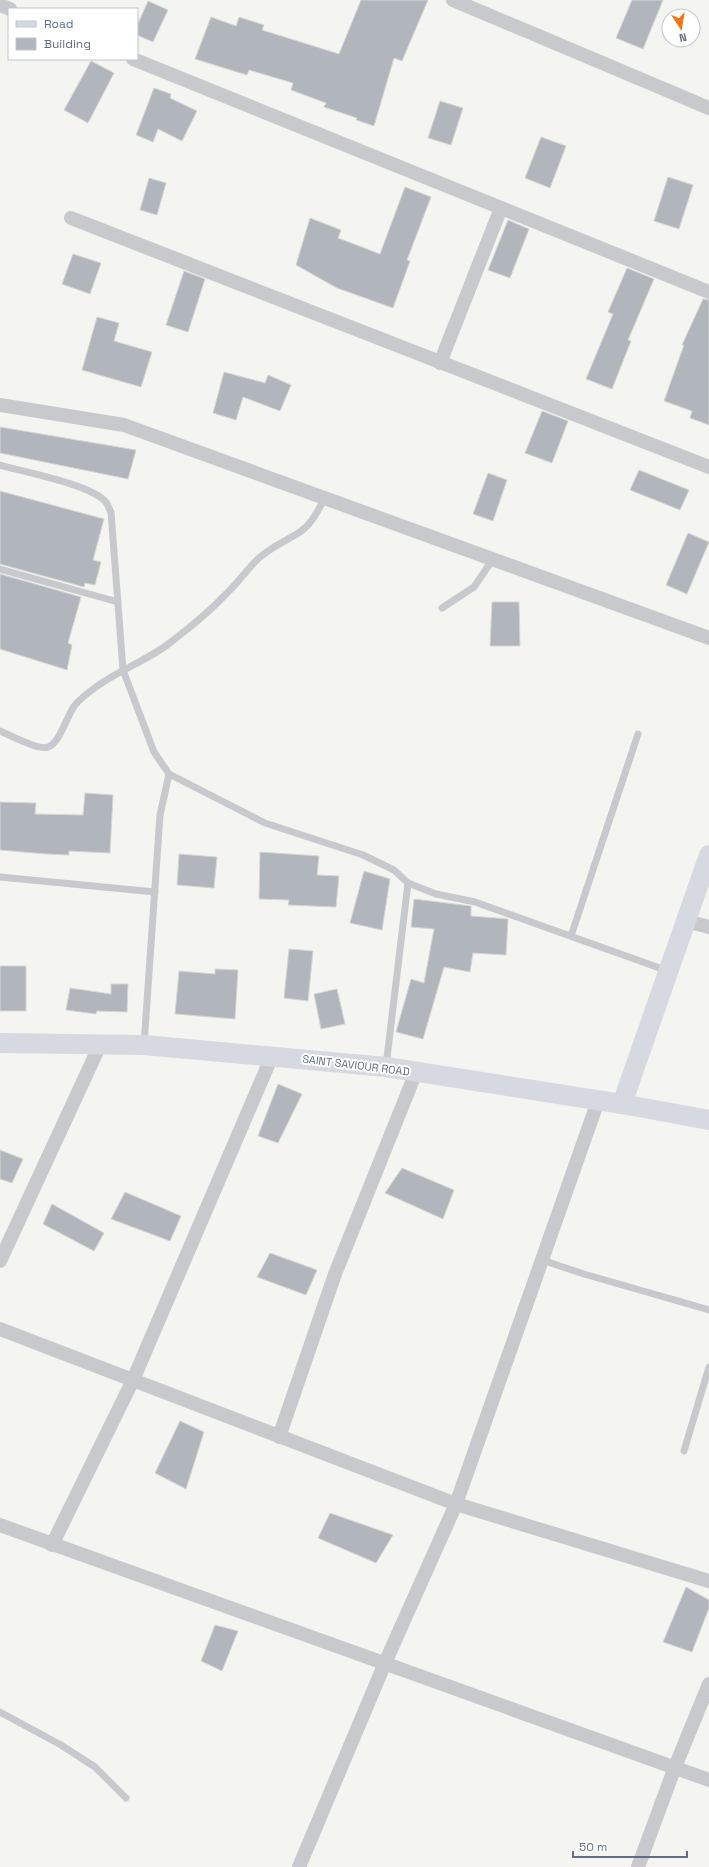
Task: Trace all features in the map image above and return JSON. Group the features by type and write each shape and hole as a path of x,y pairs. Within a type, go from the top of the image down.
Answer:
{"street":[{"path":"453,0 709,108"},
{"path":"136,60 709,292"},
{"path":"440,363 501,208"},
{"path":"71,218 709,467"},
{"path":"0,405 124,425 709,638"},
{"path":"622,1104 709,855"},
{"path":"686,921 709,926"},
{"name":"SAINT SAVIOUR ROAD","path":"0,1043 144,1045 386,1067 622,1104 709,1120"},
{"path":"0,1261 100,1045"},
{"path":"52,1545 133,1380 272,1056"},
{"path":"279,1436 335,1274 416,1072"},
{"path":"299,1867 456,1504 598,1101"},
{"path":"0,1330 456,1504 709,1581"},
{"path":"0,1525 52,1545 386,1663 709,1780"},
{"path":"638,1867 675,1767 709,1684"}],"lane":[{"path":"0,465 74,486 95,494 106,502 111,512 123,670 154,752 170,774 265,823 363,855 394,870 408,884 436,894 475,902 668,971"},
{"path":"0,731 37,747 46,748 51,746 58,739 68,715 76,703 96,687 123,670 151,656 176,639 226,594 267,551 301,532 310,523 325,498"},
{"path":"442,608 474,586 493,559"},
{"path":"0,569 118,602"},
{"path":"570,936 638,734"},
{"path":"144,1045 160,815 170,774"},
{"path":"0,877 155,892"},
{"path":"386,1067 408,884"},
{"path":"542,1260 584,1274 709,1310"},
{"path":"684,1451 709,1367"},
{"path":"0,1712 61,1745 95,1767 126,1798"}],"building":[{"path":"361,0 428,0 402,61 394,58 374,126 356,120 357,118 324,107 326,103 291,90 293,83 249,70 247,75 195,59 211,17 236,26 239,17 264,25 262,30 339,54"},
{"path":"632,0 663,0 643,49 616,38"},
{"path":"148,1 168,10 153,42 138,35 138,24"},
{"path":"91,61 114,73 88,123 64,110"},
{"path":"154,88 171,94 170,98 197,111 182,141 158,129 153,142 136,135"},
{"path":"440,101 463,108 451,145 428,138"},
{"path":"541,137 566,146 550,188 525,178"},
{"path":"668,177 693,185 679,229 654,221"},
{"path":"149,178 166,183 157,215 140,210"},
{"path":"405,187 431,197 407,260 410,261 393,308 337,288 296,265 310,218 341,230 338,238 380,254"},
{"path":"508,220 529,229 510,278 488,270"},
{"path":"73,254 101,263 90,294 62,284"},
{"path":"627,268 654,279 628,340 631,341 612,389 586,379 613,314 608,312"},
{"path":"184,271 205,279 188,332 166,325"},
{"path":"703,299 709,300 709,425 690,418 692,411 664,401 684,345 682,345"},
{"path":"97,317 119,323 114,341 152,352 141,387 82,370"},
{"path":"224,372 265,383 268,375 291,385 280,411 243,397 236,420 213,413"},
{"path":"542,411 568,421 552,463 525,453"},
{"path":"0,427 136,450 128,479 0,453"},
{"path":"639,470 689,490 680,510 630,490"},
{"path":"488,473 507,480 493,521 473,514"},
{"path":"0,491 104,519 93,560 101,562 95,585 85,583 84,587 0,564"},
{"path":"688,533 709,542 687,594 666,585"},
{"path":"0,574 81,597 68,643 72,645 67,670 0,649"},
{"path":"492,602 519,602 520,646 490,646"},
{"path":"85,793 113,795 110,853 69,851 69,855 0,850 0,802 36,803 35,814 83,815"},
{"path":"260,852 319,856 317,875 339,876 336,907 288,905 289,900 259,899"},
{"path":"179,854 217,857 214,888 177,885"},
{"path":"364,871 390,879 382,930 350,923"},
{"path":"414,899 471,906 471,916 508,919 506,955 473,953 470,972 444,967 423,1039 396,1032 411,979 424,983 434,929 411,927"},
{"path":"289,949 313,951 308,1001 284,998"},
{"path":"0,966 26,966 26,1011 0,1011"},
{"path":"215,969 238,970 235,1019 175,1014 179,971 215,974"},
{"path":"111,984 128,984 127,1012 97,1011 96,1014 66,1010 70,988 111,994"},
{"path":"337,989 345,1024 321,1029 314,994"},
{"path":"278,1084 302,1094 278,1143 258,1136"},
{"path":"0,1150 23,1159 12,1183 0,1179"},
{"path":"402,1168 454,1190 443,1219 385,1193"},
{"path":"125,1192 181,1216 170,1241 111,1219"},
{"path":"52,1204 104,1233 94,1251 43,1224"},
{"path":"270,1253 317,1270 306,1295 257,1277"},
{"path":"180,1421 204,1432 186,1489 155,1473"},
{"path":"330,1513 393,1535 376,1563 318,1538"},
{"path":"686,1587 709,1600 709,1608 692,1652 663,1642"},
{"path":"215,1625 238,1631 222,1671 201,1661"}]}
